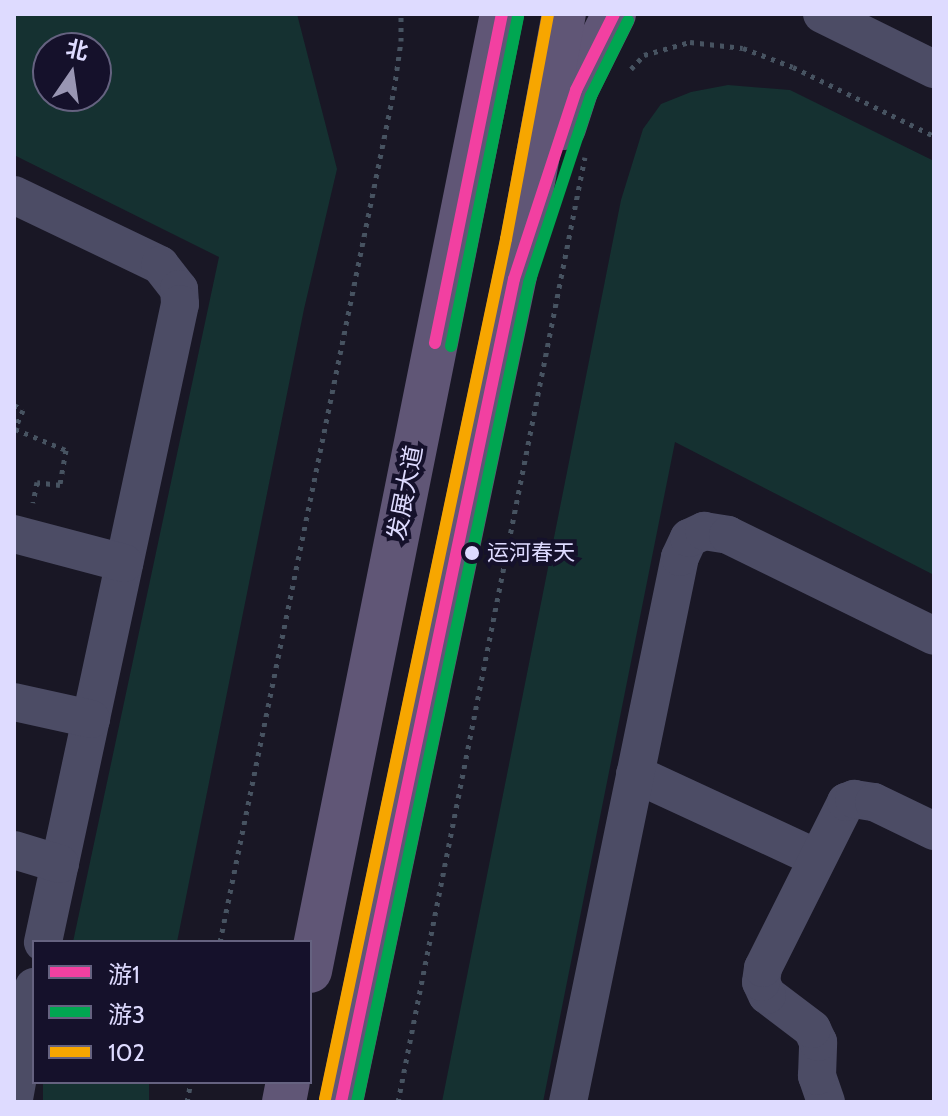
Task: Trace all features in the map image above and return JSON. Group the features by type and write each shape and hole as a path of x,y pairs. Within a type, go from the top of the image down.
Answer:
{"main road":[{"path":"451,264 478,14"},
{"name":"发展大道","path":"312,961 502,14"},
{"path":"341,1102 514,279 564,14"},
{"path":"514,279 576,90 614,14"}],"lane":[{"path":"822,14 934,69"},
{"path":"14,195 160,265 179,289 180,304 43,940"},
{"path":"568,1102 680,557 689,538 704,531 728,535 934,636"},
{"path":"20,535 124,563"},
{"path":"14,702 91,719"},
{"path":"635,774 817,858"},
{"path":"826,1102 817,1076 818,1042 812,1029 777,1005 761,982 763,968 840,812 854,799 874,802 934,831"},
{"path":"14,850 60,864"},
{"path":"14,1099 18,1048 32,995"}],"path":[{"path":"220,940 394,90 401,41 401,14"},
{"path":"625,75 644,55 690,42 743,48 793,67 934,136"},
{"path":"398,1102 587,150"},
{"path":"14,405 23,410 15,429 66,450 60,485 37,482 20,535"}],"green space":[{"path":"14,14 297,14 337,169 304,309 177,940 73,940 219,257 14,155"},
{"path":"728,85 790,90 934,161 934,575 675,442 543,1102 442,1102 621,200 643,129 661,104 691,92"},
{"path":"43,1084 149,1084 149,1102 43,1102"}],"transit line":[{"name":"游1","path":"435,343 502,14"},
{"name":"102","path":"325,1099 506,239 548,14"},
{"name":"游1","path":"341,1102 514,279 576,90 614,14"},
{"name":"游3","path":"451,346 518,17"},
{"name":"游3","path":"357,1102 529,283 591,96 628,21"}],"place":[{"name":"运河春天","path":"472,553"}]}
